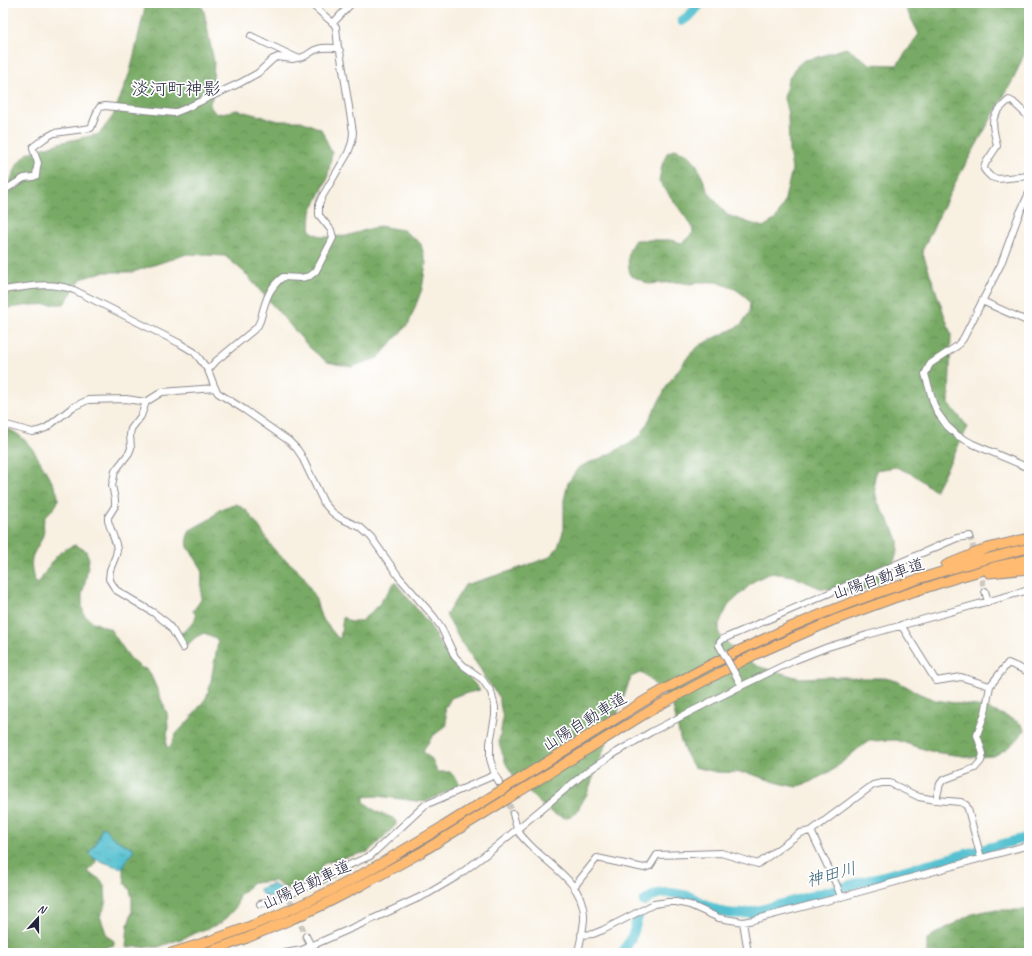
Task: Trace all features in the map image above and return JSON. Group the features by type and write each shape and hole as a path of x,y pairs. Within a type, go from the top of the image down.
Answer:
{"highway":[{"path":"855,601 988,548 1029,538"},
{"name":"山陽自動車道","path":"171,953 244,929 286,912 357,877 439,829 650,698 749,646 830,611 892,588 953,568 1029,548"},
{"name":"山陽自動車道","path":"205,953 247,938 290,920 362,885 420,853 649,711 754,655 834,620 917,590 994,567 1029,559"},
{"path":"917,590 990,573 1029,569"}],"street":[{"path":"208,370 216,361 256,328 260,322 269,292 278,281 283,277 300,278 310,276 316,271 333,238 331,230 320,214 319,204 348,153 352,142 353,132 340,51 338,48 336,27 334,23 310,3"},
{"path":"334,23 352,3"},
{"path":"251,36 297,58"},
{"path":"3,191 24,178 36,176 38,162 33,150 34,147 54,133 91,128 100,107 106,106 174,113 240,83 278,57 292,59 303,58 314,50 320,48 338,48"},
{"path":"1029,117 1009,100 1000,107 995,113 992,122 996,146 985,164 984,169 991,177 998,179 1029,176"},
{"path":"1029,193 1000,264 963,339 957,346 930,364 925,374 937,412 947,426 958,436 1029,468"},
{"path":"3,290 48,285 65,287 74,290 179,344 194,352 199,358 208,370 218,393 290,442 301,455 324,503 340,518 360,527 367,532 399,577 434,617 441,627 455,657 482,680 491,692 495,708 495,716 490,743 490,758 495,775 499,782"},
{"path":"982,301 1029,322"},
{"path":"183,648 167,623 154,613 116,590 109,580 110,570 117,550 108,522 108,517 115,506 112,485 115,471 129,454 131,448 131,430 141,416 146,402 162,392 215,388"},
{"path":"3,424 32,432 46,428 73,407 88,400 126,398 146,402"},
{"path":"740,684 719,645 723,639 957,538 970,536"},
{"path":"284,953 302,950 377,918 429,893 456,877 493,849 585,773 651,732 740,684 828,647 901,625 1029,590"},
{"path":"985,591 988,602"},
{"path":"901,625 936,681 961,677 990,686"},
{"path":"936,800 940,784 943,780 975,768 981,761 983,754 977,735 985,713 990,686 1008,663 1029,672"},
{"path":"260,904 289,897 349,865 370,856 425,805 495,775"},
{"path":"574,887 597,858 644,868 650,866 657,855 722,853 758,864 800,833 811,831 873,785 882,783 890,783 919,797 961,802 966,805 980,853"},
{"path":"513,814 517,828 521,835 567,879 574,887 581,900 584,921 578,953"},
{"path":"811,831 839,892"},
{"path":"581,935 593,934 654,904 668,902 690,905 719,918 744,922 780,914 839,892 980,853 1029,844"},
{"path":"744,922 748,953"},
{"path":"306,936 311,946"},
{"path":"88,953 100,953"}],"green space":[{"path":"146,3 200,3 204,11 214,62 212,98 209,105 216,114 237,110 279,121 301,121 321,129 332,153 327,180 311,212 310,231 322,237 346,236 379,226 403,230 421,244 426,263 422,289 409,323 378,358 351,367 327,362 310,348 243,271 225,256 187,254 133,272 102,272 81,279 64,304 30,305 3,309 3,198 18,163 28,153 59,143 99,134 113,116 130,72"},
{"path":"903,3 1029,3 1029,43 1014,78 955,183 922,251 951,334 949,404 968,427 935,491 914,475 896,467 876,470 874,483 877,501 894,530 898,540 898,551 889,573 881,582 864,590 846,591 820,588 792,576 770,573 754,581 728,606 719,624 719,634 735,651 757,666 799,678 885,678 897,681 918,693 935,700 982,707 999,713 1022,725 1024,730 1019,738 1006,749 994,756 970,757 933,752 896,740 869,741 833,770 810,782 796,787 748,773 716,772 694,767 687,757 681,742 673,707 667,696 644,674 640,673 631,677 587,794 576,813 571,817 566,818 554,814 545,808 517,781 506,764 499,741 503,718 498,695 461,642 446,615 465,585 547,558 553,553 558,547 564,529 564,500 568,483 578,468 629,444 641,435 668,384 690,354 700,345 741,325 749,313 750,303 745,296 735,289 717,282 697,282 691,284 676,282 649,284 630,275 628,261 629,252 635,240 670,240 682,243 693,233 692,226 659,181 662,165 667,153 675,149 688,154 696,163 709,193 727,215 763,227 776,219 784,203 792,169 789,151 788,114 784,98 788,80 795,68 804,60 846,48 870,64 897,65 919,34"},
{"path":"3,427 11,430 25,440 30,446 51,480 58,495 56,506 45,517 43,535 32,558 32,568 35,581 38,584 53,560 69,547 76,545 86,551 89,559 82,594 82,607 84,614 91,621 110,629 130,658 150,673 167,713 168,726 166,747 170,747 176,734 191,718 206,698 210,686 218,642 216,638 204,633 196,637 187,645 181,638 180,634 194,621 196,615 193,611 201,600 202,569 188,547 187,538 190,530 210,519 219,510 237,504 247,511 278,554 303,575 316,600 321,617 340,639 343,617 350,622 361,621 377,607 395,582 429,624 442,647 480,690 451,698 445,709 447,725 433,736 423,750 425,754 432,759 437,772 450,772 461,785 425,802 377,796 364,797 364,802 377,812 393,818 396,821 396,825 368,852 323,864 317,876 287,889 274,881 253,883 239,895 236,907 221,923 158,947 126,947 128,925 132,912 132,899 130,890 125,883 123,869 132,847 123,844 108,834 102,827 96,843 89,853 96,862 88,872 101,880 105,887 106,905 100,916 107,936 114,941 114,945 100,949 49,950 38,953 3,953"},
{"path":"991,910 1029,910 1029,953 928,953 927,940 933,935 972,914"}],"water":[{"path":"102,827 117,840 132,847 134,851 128,858 123,869 95,859 89,853 96,843"},
{"path":"272,884 284,890 269,897 262,894 259,889"}],"waterway":[{"path":"682,21 701,3"},
{"name":"神田川","path":"644,902 657,894 675,893 685,895 722,912 742,914 1029,837"},
{"name":"神田川","path":"623,953 633,934 638,917"}],"tunnel":[{"path":"970,536 985,591"},
{"path":"502,787 513,814"},
{"path":"290,900 306,936"}],"district":[{"name":"淡河町神影","path":"176,89"}]}
